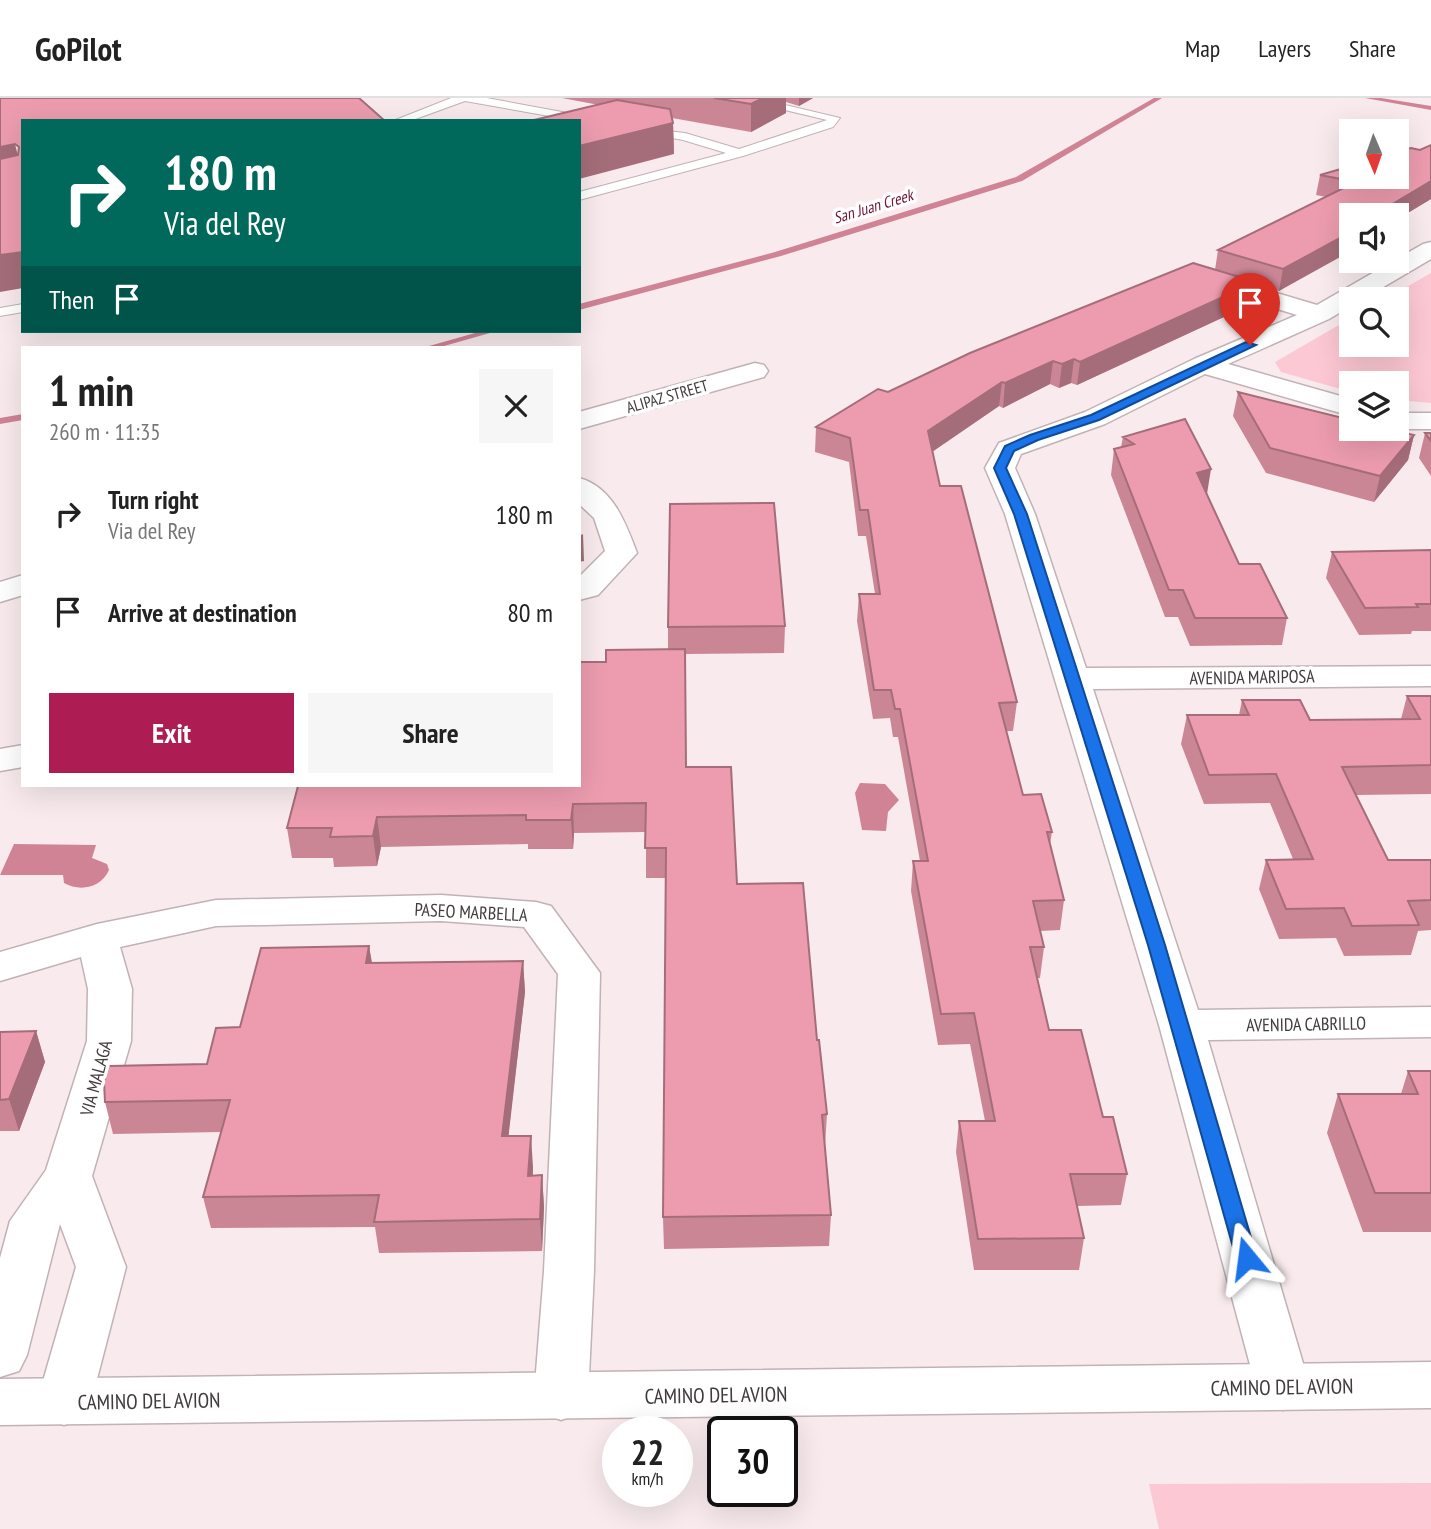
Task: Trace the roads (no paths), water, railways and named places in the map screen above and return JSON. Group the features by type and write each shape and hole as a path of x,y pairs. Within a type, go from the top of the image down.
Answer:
{"street":[{"path":"1283,1387 1181,1025 1020,514 1000,468 1009,449 1095,418 1203,365 1320,314 1431,249"},
{"path":"1196,277 1320,314"},
{"path":"1203,365 1339,405"},
{"name":"ALIPAZ STREET","path":"581,420 755,371"},
{"path":"1409,421 1431,421"},
{"path":"581,489 608,515 621,554 587,588 581,590"},
{"path":"0,592 21,586"},
{"name":"AVENIDA MARIPOSA","path":"1073,679 1431,676"},
{"path":"0,760 21,756"},
{"name":"PASEO MARBELLA","path":"0,967 97,938 216,913 441,908 536,915 579,973 569,1271 561,1397"},
{"name":"VIA MALAGA","path":"0,1355 35,1221 68,1176 108,1041 110,989 97,938"},
{"name":"AVENIDA CABRILLO","path":"1181,1025 1431,1022"},
{"path":"64,1402 101,1267 68,1176"},
{"name":"CAMINO DEL AVION","path":"0,1402 1431,1385"}],"lane":[{"path":"404,119 461,98"},
{"path":"468,98 578,119"},
{"path":"581,195 739,153 829,125 834,118 740,98"},
{"path":"625,127 685,137 739,153"},
{"path":"0,312 21,308"}],"waterway":[{"name":"San Juan Creek","path":"581,306 778,254 1019,179 1159,98"},
{"path":"1368,98 1431,108"},
{"name":"San Juan Creek","path":"435,346 484,333"},
{"name":"San Juan Creek","path":"0,421 21,417"}]}
